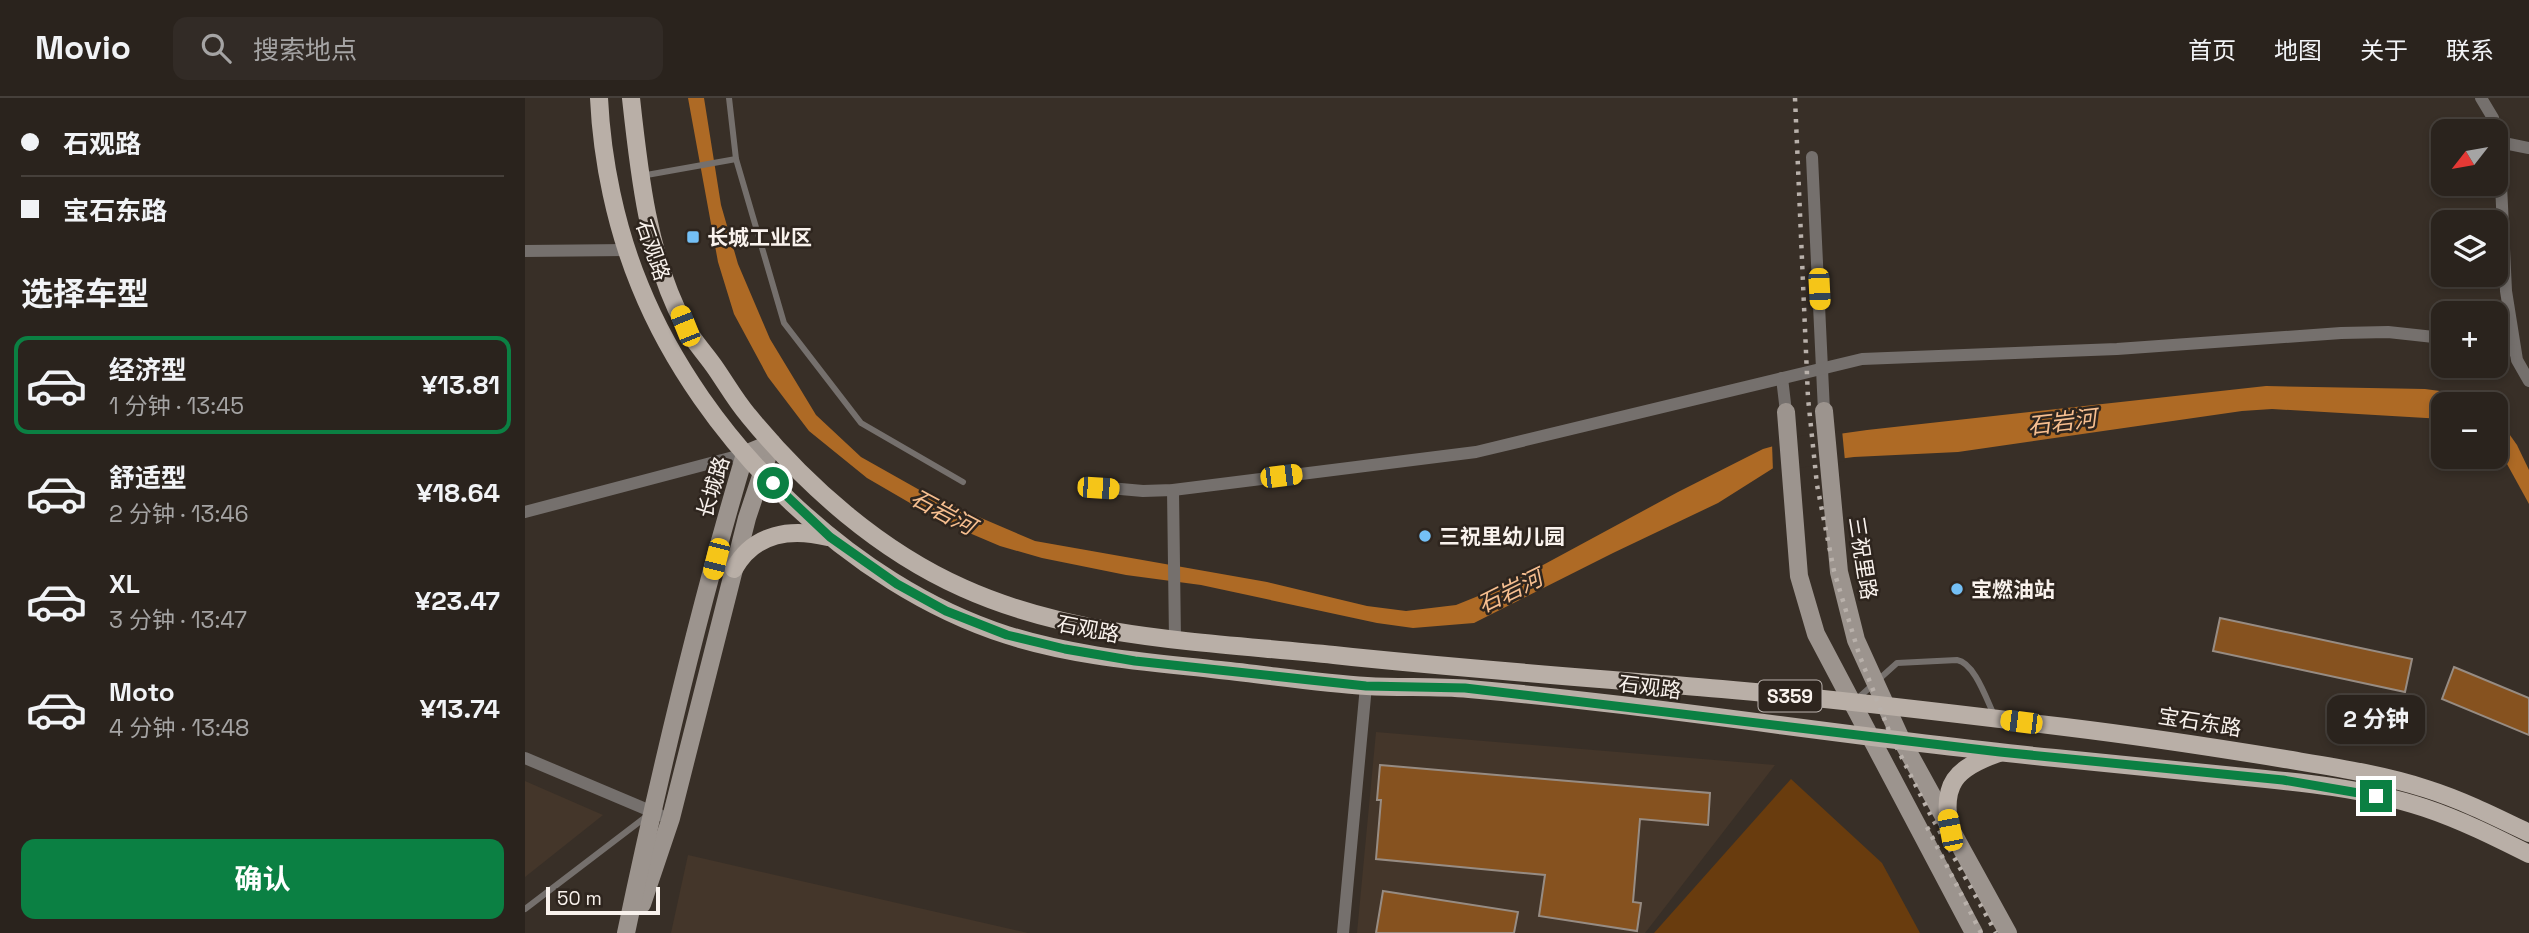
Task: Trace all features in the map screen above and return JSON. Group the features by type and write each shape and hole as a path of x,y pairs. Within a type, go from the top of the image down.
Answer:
{"main road":[{"name":"石观路","path":"599,98 609,173 621,232 641,288 665,338 722,427 762,472 830,537 897,584 946,611 1007,635 1065,649 1135,661 1366,686 1465,688 1872,736"},
{"name":"石观路","path":"631,98 639,176 649,227 667,283 685,326 744,411 817,488 864,528 910,559 964,589 1023,610 1129,634 1466,670 1725,689 1854,703"},
{"path":"734,569 748,550 770,537 801,532 830,537"},
{"name":"宝石东路","path":"1854,703 2172,740 2361,772 2438,793 2477,807 2529,833"},
{"name":"S359","path":"1872,736 2000,752 2283,780 2354,792 2420,806 2470,825 2529,854"},
{"path":"1950,830 1946,803 1947,792 1953,781 1977,761 2000,752"}],"street":[{"path":"2481,98 2493,119"},
{"path":"2508,144 2529,148"},
{"path":"1812,157 1825,416"},
{"path":"2502,196 2506,291 2515,351 2529,381"},
{"path":"525,251 627,250"},
{"path":"1098,488 1143,491 1173,489 1476,452 1862,359 2117,349 2341,333 2388,332 2431,337"},
{"path":"2508,350 2515,351"},
{"path":"1782,378 1799,576 1806,603 1817,634 1974,933"},
{"name":"三祝里路","path":"1825,416 1839,572 1856,640 1901,739 2008,933"},
{"name":"长城路","path":"626,933 652,813 745,454 772,443"},
{"name":"长城路","path":"632,933 671,818 747,518 772,443"},
{"path":"525,512 745,454"},
{"path":"1173,489 1175,639"},
{"path":"1343,933 1366,686"},
{"path":"525,758 652,813 671,818"}],"lane":[{"path":"729,98 736,159 784,323 861,423 964,482"},
{"path":"639,176 736,159"},
{"path":"1854,703 1898,663 1962,661 1970,667 1996,718"},
{"path":"525,909 652,813"}],"shaded area":[{"path":"1376,732 1775,765 1645,933 1357,933"},
{"path":"1791,779 1882,863 1920,933 1654,933"},
{"path":"525,781 603,815 525,877"},
{"path":"688,855 1028,933 671,933"}],"water":[{"name":"石岩河","path":"688,98 704,98 721,205 738,264 770,339 816,415 861,457 932,497 1035,541 1267,582 1367,606 1406,611 1456,605 1508,584 1763,449 1796,440 2266,386 2425,389 2447,392 2431,392 2431,418 2272,409 2242,411 1958,452 1854,457 1775,467 1718,503 1474,623 1413,628 1377,623 1201,585 1126,575 1042,558 1000,546 941,521 867,478 809,431 768,377 734,314 718,262"},
{"path":"2508,432 2529,470 2529,504 2508,466"}],"pier":[{"path":"1842,430 1845,461 1773,472 1772,443"}],"building":[{"path":"2220,618 2412,659 2405,692 2213,651"},
{"path":"2454,667 2529,698 2529,735 2442,699"},
{"path":"1380,765 1710,793 1708,825 1640,819 1633,902 1641,903 1637,931 1539,916 1545,875 1376,859 1381,800 1377,800"},
{"path":"1383,891 1518,912 1514,933 1376,933"}],"railway":[{"path":"1795,98 1808,398 1817,485 1834,571 1859,654 1891,736 1930,814 1996,933"},
{"path":"1927,827 1981,933"}],"place":[{"name":"长城工业区","path":"693,237"},
{"name":"三祝里幼儿园","path":"1425,536"},
{"name":"宝燃油站","path":"1957,589"}],"route":[{"path":"773,483 830,537 897,584 946,611 1007,635 1065,649 1135,661 1366,686 1465,688 2000,752 2283,780 2376,796"}]}
